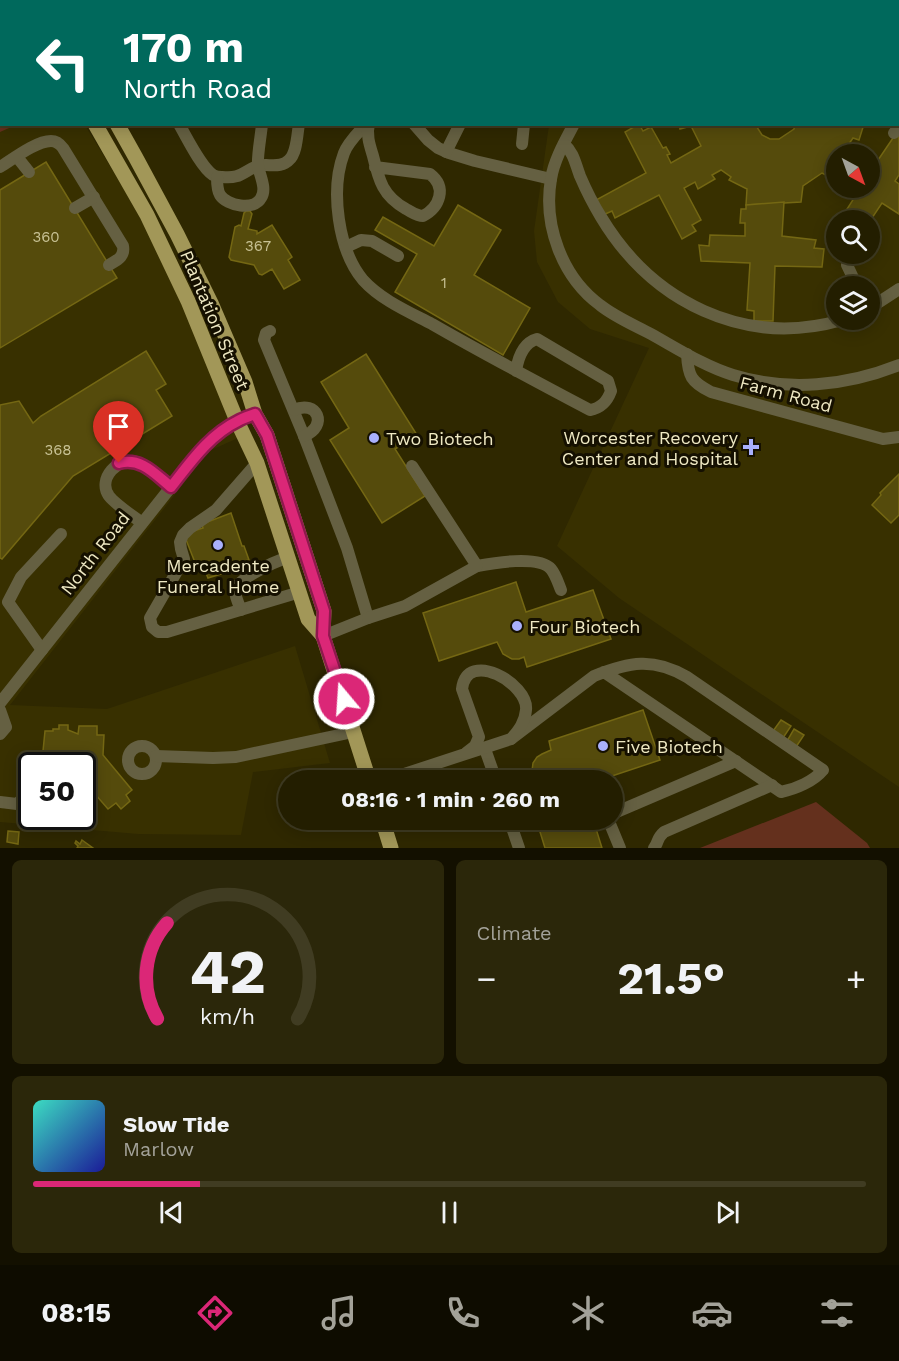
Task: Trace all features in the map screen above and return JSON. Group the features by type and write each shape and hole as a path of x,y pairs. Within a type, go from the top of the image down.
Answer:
{"main road":[{"name":"Plantation Street","path":"96,126 147,215 188,301 237,421 257,463 308,619 323,636"},
{"name":"Plantation Street","path":"118,126 177,234 211,303 255,414 267,435 324,611 323,636 365,770"},
{"path":"385,830 391,848"}],"street":[{"path":"180,126 204,166 212,174 217,177 234,178 258,166 279,165 290,160 294,153 299,126"},
{"path":"217,177 221,196 228,202 245,206 261,199 263,192 258,166 262,126"},
{"path":"366,126 352,139 344,152 339,173 338,214 352,265 364,280 374,290 396,304 516,371 590,410 598,409 605,402 610,391 608,381 537,339 532,341 518,358 516,371"},
{"path":"368,126 368,134 375,167 379,181 391,199 418,216 423,216 438,201 440,190 430,174 375,167"},
{"path":"416,126 428,140 446,152 551,179"},
{"path":"446,152 459,126"},
{"path":"522,144 524,126"},
{"path":"569,131 551,179 550,203 553,232 562,258 574,279 607,310 706,364 734,375 768,382 815,385 851,380 899,365"},
{"path":"569,131 571,150 590,197 610,232 646,273 680,299 722,319 745,324 776,329 802,328 826,323"},
{"path":"0,167 39,144 51,141 63,148 123,246 123,256 109,265"},
{"path":"17,157 29,172"},
{"path":"75,208 94,197"},
{"path":"346,247 361,240 372,241 398,256"},
{"path":"880,301 899,289"},
{"path":"270,331 264,340 294,410 347,548 368,618"},
{"name":"Farm Road","path":"687,354 687,368 691,378 699,386 711,392 883,439 899,438"},
{"path":"294,410 304,406 312,410 318,418 315,428 304,436"},
{"name":"North Road","path":"0,703 197,454 237,421 255,414"},
{"path":"142,523 109,497 105,488 105,480 111,470 119,463 128,460 138,462 171,487"},
{"path":"257,463 216,510 183,535 180,542 184,559 150,618 154,629 162,633 300,592"},
{"path":"412,466 477,566"},
{"path":"42,650 8,602 21,577 60,534"},
{"path":"241,610 235,592 236,588 243,581 268,566 288,557"},
{"path":"323,636 405,606 477,566 492,563 532,561 546,564 555,575 561,590"},
{"path":"416,770 511,739 594,676 604,672 618,667 633,664 662,665 674,669 823,770 815,778 782,792 604,672"},
{"path":"466,753 475,746 479,737 462,689 464,679 472,671 494,673 503,678 511,683 526,702 524,722 511,739"},
{"path":"0,710 6,727 0,734"},
{"path":"156,756 236,757 352,732"},
{"path":"484,749 492,770"},
{"path":"623,809 736,761"},
{"path":"654,848 658,837 664,832 772,785"},
{"path":"0,802 18,803"},
{"path":"513,830 519,848"},
{"path":"613,830 621,848"}],"shaded area":[{"path":"0,126 86,126 124,189 170,273 238,438 209,451 10,705 107,709 295,646 330,763 253,772 241,835 138,834 92,830 96,830 96,752 18,752 18,824 0,822"},
{"path":"0,126 14,126 0,132"},
{"name":"Worcester Recovery Center and Hospital","path":"549,126 899,126 899,787 619,598 557,546 649,348 590,329 558,302 537,262 534,231"},
{"path":"816,802 867,843 870,848 700,848"}],"building":[{"path":"636,126 640,126 643,131 651,127 663,148 666,147 670,154 667,155 671,163 701,146 691,126 756,126 762,135 770,139 779,139 794,129 795,126 863,126 859,140 853,138 849,144 826,144 826,175 822,173 803,186 801,202 746,205 747,189 729,180 731,177 721,170 712,175 715,179 698,189 695,182 684,188 701,220 692,225 696,231 682,239 659,195 615,218 612,211 603,215 596,200 646,173 625,132"},
{"path":"895,135 899,137 899,175 895,181 899,184 899,214 882,203 877,210 846,210 854,198 880,198 880,157"},
{"path":"46,162 117,278 0,348 0,190"},
{"path":"784,202 782,236 816,240 814,248 824,249 822,267 775,266 773,321 754,321 754,311 747,310 750,263 701,261 699,245 709,246 710,235 745,236 745,223 740,223 741,209 746,209 746,205"},
{"path":"458,205 501,230 474,275 530,308 503,355 395,292 417,254 375,230 383,217 434,246"},
{"path":"246,211 252,214 248,229 257,231 257,234 272,225 292,257 288,260 300,280 284,289 272,269 262,275 254,265 231,260 229,257 235,227 241,226"},
{"path":"146,351 166,384 156,390 172,416 73,476 2,559 0,558 0,405 19,401 33,423"},
{"name":"Two Biotech","path":"366,354 417,435 395,449 425,496 382,523 330,440 349,428 321,382"},
{"path":"899,474 899,515 891,523 872,505 881,495 880,493"},
{"path":"231,513 249,560 244,561 245,566 239,568 240,570 231,573 229,568 220,572 221,574 208,578 202,563 196,565 185,537 187,533 203,528 202,524"},
{"name":"Four Biotech","path":"516,582 526,612 593,590 611,639 527,667 524,657 512,659 503,654 497,642 439,661 423,613"},
{"name":"Five Biotech","path":"643,710 660,760 623,772 623,770 532,770 537,757 551,750 549,741"},
{"path":"781,720 791,726 783,738 773,731"},
{"path":"59,725 68,725 68,730 78,734 79,726 97,726 97,735 104,735 103,755 132,790 126,795 130,801 121,809 116,803 108,809 96,795 96,752 43,751 45,731 59,729"},
{"path":"794,729 804,735 796,747 787,741"},
{"path":"539,830 596,830 602,848 545,848"},
{"path":"8,831 19,832 18,844 7,842"},
{"path":"82,840 93,848 77,848 76,841 80,844"}],"place":[{"name":"Two Biotech","path":"374,438"},
{"name":"Worcester Recovery Center and Hospital","path":"751,447"},
{"name":"Mercadente Funeral Home","path":"218,545"},
{"name":"Four Biotech","path":"517,626"},
{"name":"Five Biotech","path":"603,746"}],"route":[{"path":"119,463 128,460 138,462 171,487 197,454 216,436 237,421 255,414 267,435 324,611 323,636 344,699"}]}
